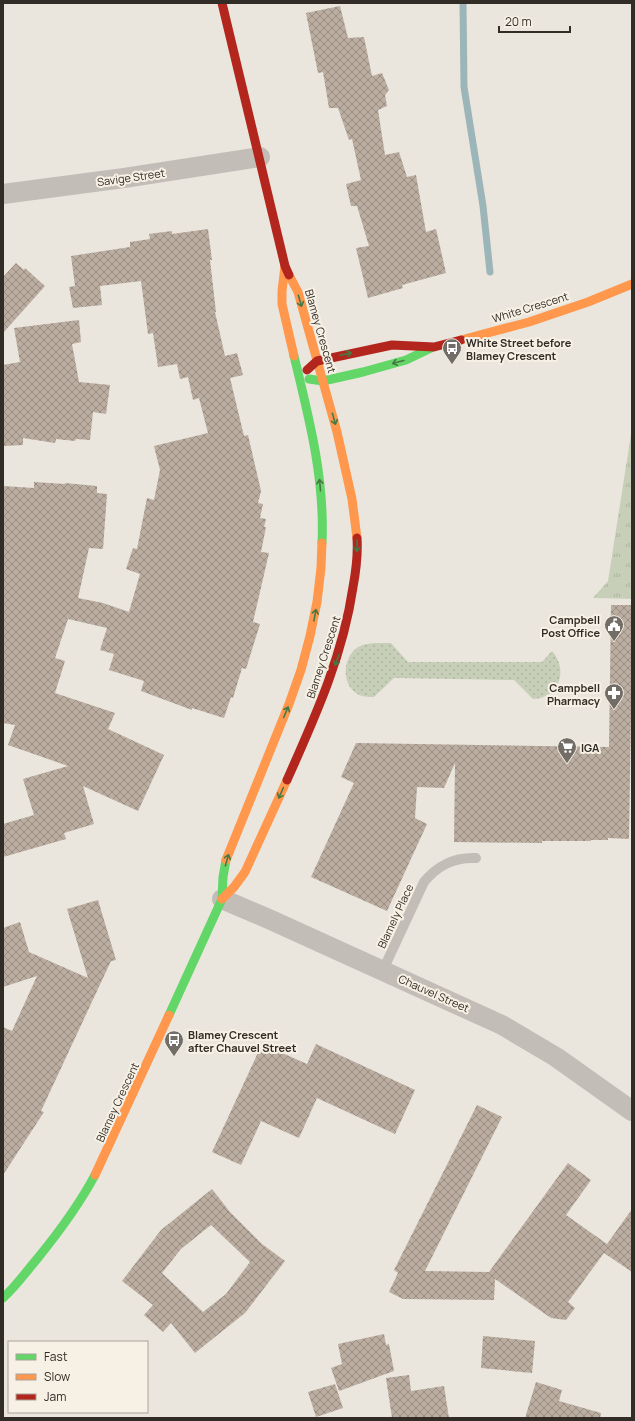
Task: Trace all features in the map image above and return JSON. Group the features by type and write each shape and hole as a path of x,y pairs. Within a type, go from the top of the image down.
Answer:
{"street":[{"name":"Blamey Crescent","path":"222,3 285,266 298,292 337,432 356,526 357,543 355,575 346,632 327,688 309,731 294,757 245,872 234,888 222,899"},
{"name":"Savige Street","path":"3,194 132,177 260,157"},
{"name":"Blamey Crescent","path":"3,1298 29,1270 77,1205 95,1175 155,1049 222,899 223,876 227,858 275,749 305,656 319,591 326,528 316,455 282,300 285,266"},
{"name":"White Crescent","path":"317,361 392,345 434,346 451,343 529,322 588,302 632,284"},
{"name":"White Crescent","path":"300,377 323,381 406,360 434,346"},
{"path":"300,377 317,361"},
{"path":"343,527 356,526"},
{"path":"334,637 346,632"},
{"path":"312,672 305,656 318,646"},
{"path":"320,681 327,688"},
{"name":"Chauvel Street","path":"222,899 383,970 513,1031 556,1057 632,1111"}],"lane":[{"name":"Blamely Place","path":"383,970 420,888 427,878 438,868 449,862 458,859 476,858"}],"green space":[{"path":"632,428 632,599 593,598 608,581"},
{"path":"376,643 391,643 408,662 542,662 552,651 560,666 559,682 549,694 533,699 514,680 394,678 374,697 362,696 351,689 348,683 346,677 347,663 353,651 358,647"}],"building":[{"path":"340,6 348,38 364,37 372,76 382,73 389,90 385,95 387,106 378,110 385,155 399,152 407,177 416,175 426,232 436,229 446,273 402,285 403,288 368,298 356,248 369,246 357,206 351,206 346,184 361,180 352,139 349,140 338,108 329,108 323,72 318,73 306,13"},
{"path":"208,229 212,260 210,260 215,312 225,356 237,353 243,375 230,378 244,436 248,435 261,491 258,503 263,504 260,518 266,519 261,552 269,553 253,622 260,624 246,669 242,668 233,698 231,697 224,718 192,708 192,710 141,691 144,681 109,670 114,654 100,650 107,628 68,619 55,658 65,661 55,693 115,713 108,729 164,755 138,811 83,786 94,824 64,833 66,839 3,857 3,824 34,815 23,779 68,766 8,745 15,725 3,723 3,486 34,488 34,482 65,483 97,486 97,493 107,494 103,549 89,548 78,598 103,603 129,612 140,574 126,569 133,548 137,549 147,498 154,500 160,470 154,446 208,433 199,398 193,400 188,377 180,379 177,364 158,367 153,333 148,334 141,281 100,286 102,305 73,308 69,287 75,286 71,256 130,247 130,242 150,239 149,234 172,231 172,234"},
{"path":"16,263 24,270 25,268 45,286 3,333 3,277"},
{"path":"79,320 81,342 72,344 79,382 110,385 106,414 93,412 90,440 76,439 75,441 56,439 55,443 23,438 23,445 3,446 3,365 20,362 14,328"},
{"path":"611,605 632,605 632,714 629,839 608,838 608,840 591,841 542,841 542,843 454,842 455,763 444,788 417,787 415,818 427,824 387,911 311,877 354,783 341,777 356,743 609,747"},
{"path":"98,900 116,960 111,961 41,1111 44,1112 3,1175 3,1027 12,1031 37,976 3,987 3,928 20,922 29,952 88,978 67,909"},
{"path":"262,1044 307,1064 316,1044 415,1090 395,1134 317,1098 299,1138 261,1121 241,1165 212,1152"},
{"path":"477,1105 502,1117 425,1271 489,1272 568,1163 591,1180 566,1215 607,1244 632,1209 632,1272 604,1253 568,1302 575,1308 566,1320 551,1318 495,1279 494,1300 403,1299 389,1292 398,1273 394,1270"},
{"path":"212,1189 230,1212 262,1244 285,1261 245,1313 195,1353 171,1323 163,1332 144,1315 153,1305 122,1281 161,1230","holes":["211,1225 250,1262 226,1294 203,1312 162,1273 181,1249"]},
{"path":"384,1334 386,1345 389,1344 394,1371 339,1391 331,1368 342,1364 338,1344"},
{"path":"483,1336 535,1341 532,1373 481,1368"},
{"path":"409,1375 411,1391 444,1386 449,1418 392,1418 386,1378"},
{"path":"536,1382 562,1390 559,1401 601,1413 600,1418 525,1418"},
{"path":"335,1384 343,1408 316,1417 308,1392"}],"waterway":[{"path":"463,3 464,87 483,206 490,272"}],"traffic: fast":[{"path":"309,379 323,381 363,372 406,360 431,348"},
{"path":"294,356 315,449 321,496 322,543"},
{"path":"169,1015 222,899 223,877 226,860"},
{"path":"3,1298 21,1279 61,1228 95,1175"}],"traffic: slow":[{"path":"285,266 282,304 294,356"},
{"path":"289,275 298,292 337,432 352,499 357,538"},
{"path":"461,340 529,322 588,302 632,284"},
{"path":"226,860 289,704 301,670 317,602 322,543"},
{"path":"222,899 234,887 245,872 287,780"},
{"path":"95,1175 169,1015"}],"traffic: jam":[{"path":"222,3 285,266 289,275"},
{"path":"307,370 317,361 392,345 434,347 461,340"},
{"path":"287,780 318,709 335,662 348,613 355,575 357,538"}],"place":[{"name":"White Street before Blamey Crescent","path":"452,365"},
{"name":"Campbell Post Office","path":"614,642"},
{"name":"Campbell Pharmacy","path":"614,710"},
{"name":"IGA","path":"567,764"},
{"name":"Blamey Crescent after Chauvel Street","path":"174,1057"}]}
